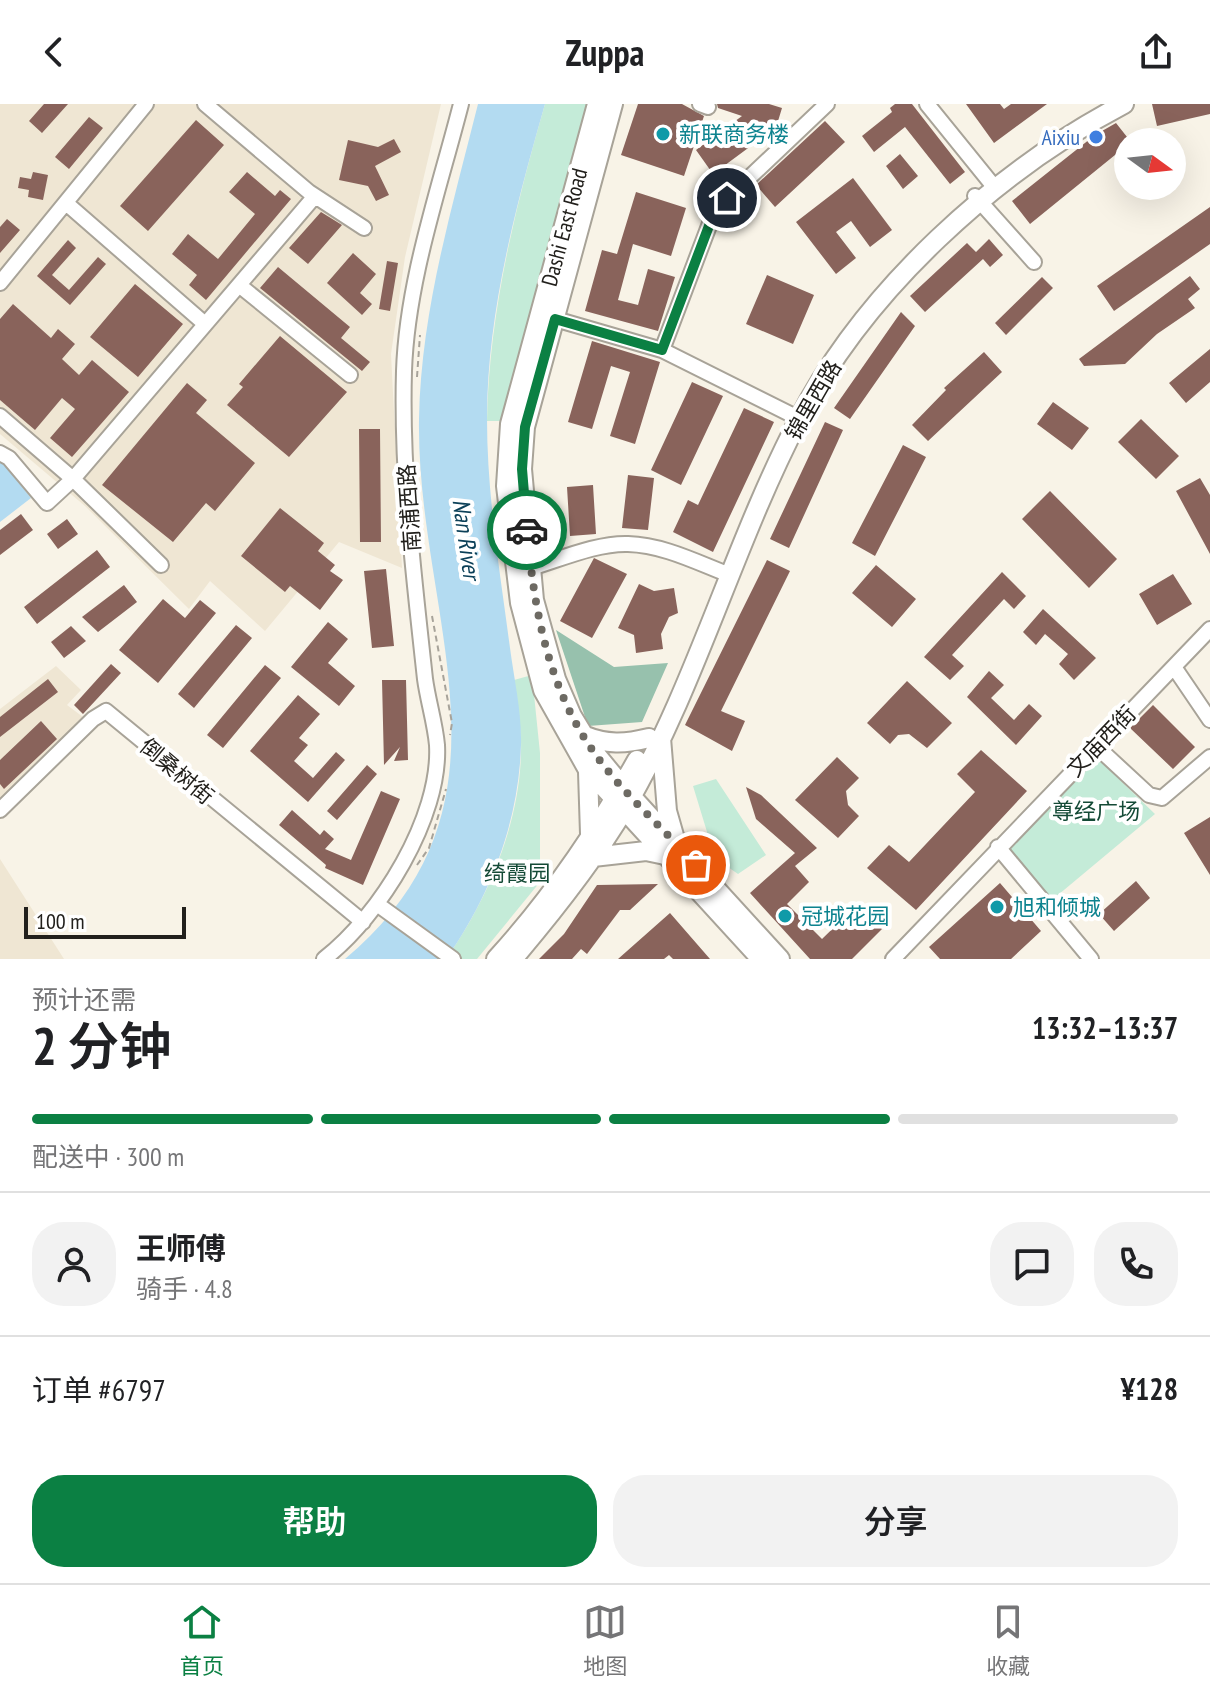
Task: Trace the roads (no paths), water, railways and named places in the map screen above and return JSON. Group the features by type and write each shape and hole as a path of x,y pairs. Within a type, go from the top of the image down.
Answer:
{"main road":[{"name":"Dashi East Road","path":"597,104 510,424 506,486 520,603 543,690 588,770 623,798"},
{"path":"613,104 525,427 522,469 531,568 543,639 556,679 583,735 623,798 780,959"},
{"name":"锦里西路","path":"623,798 655,737 798,419 842,351 881,299 991,183 1069,122 1100,104"},
{"name":"锦里西路","path":"726,574 790,414 858,315 917,249 977,199 1080,127 1124,104"},
{"path":"583,735 608,743 627,744 655,737 670,848 761,959"},
{"path":"588,770 591,785 590,838"},
{"path":"496,959 623,798"},
{"path":"513,959 593,857 623,798"},
{"path":"593,857 670,848"}],"street":[{"path":"0,283 146,104"},
{"path":"205,104 315,196 364,228"},
{"name":"南浦西路","path":"324,959 347,942 401,869 428,800 437,746 427,694 406,513 404,368 417,278 461,104"},
{"path":"662,350 715,210 827,104"},
{"path":"934,106 991,183"},
{"path":"0,453 9,458 47,503 73,479 315,196"},
{"path":"977,199 1034,262"},
{"path":"66,203 205,324"},
{"path":"239,285 350,375"},
{"path":"555,319 662,350 790,414"},
{"path":"2,421 73,479 161,565"},
{"path":"531,568 603,547 627,544 661,549 726,574"},
{"name":"文庙西街","path":"893,959 1210,629"},
{"path":"1174,667 1210,720"},
{"name":"倒桑树街","path":"0,810 93,719 106,711 363,922"},
{"path":"1096,746 1149,795 1162,798 1210,757"},
{"path":"998,847 1091,959"},
{"path":"377,904 453,959"}],"water":[{"name":"Nan River","path":"478,104 545,104 505,260 488,379 492,505 520,721 521,745 515,802 489,884 446,959 345,959 401,899 435,837 449,772 451,705 423,493 419,419 425,339 432,299"},
{"path":"0,459 31,498 0,522"}],"place":[{"name":"新联商务楼","path":"663,134"},
{"name":"Aixiu","path":"1096,137"},
{"name":"旭和倾城","path":"997,907"},
{"name":"冠城花园","path":"785,916"}],"park label":[{"name":"尊经广场","path":"1096,811"},
{"name":"绮霞园","path":"517,873"}]}
